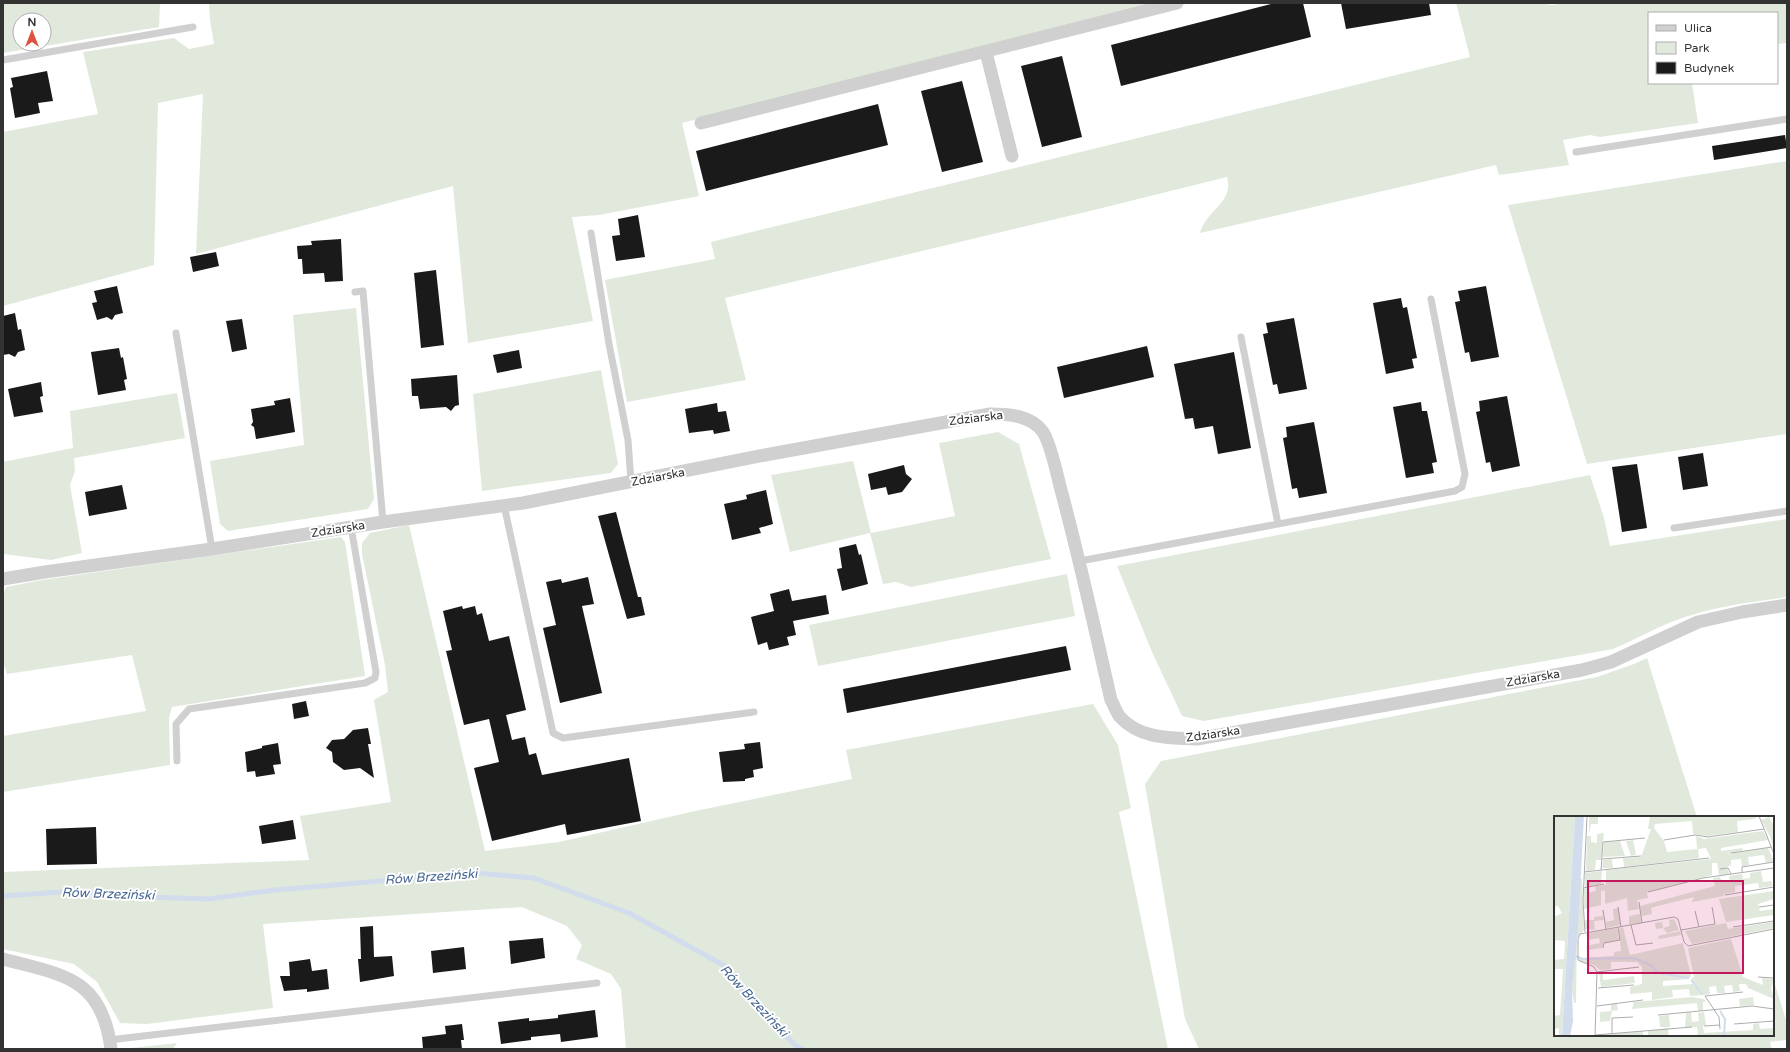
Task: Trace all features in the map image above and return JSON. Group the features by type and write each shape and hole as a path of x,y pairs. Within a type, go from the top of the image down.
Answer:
{"street":[{"path":"701,123 1177,3"},
{"path":"986,52 1012,156"},
{"name":"Zdziarska","path":"3,579 75,567 212,549 383,522 504,505 975,416 1011,414 1032,422 1043,432 1050,451 1080,561 1111,700 1120,717 1141,732 1161,737 1197,739 1582,670 1611,662 1647,647 1698,622 1742,612 1787,605"},
{"path":"3,959 62,974 83,987 101,1008 110,1044"}],"lane":[{"path":"3,60 193,27"},
{"path":"1576,152 1787,120"},
{"path":"591,233 609,344 628,440 631,482"},
{"path":"355,292 363,291 383,522"},
{"path":"1080,561 1455,491 1462,487 1465,474 1431,299"},
{"path":"176,333 212,549"},
{"path":"1241,337 1278,524"},
{"path":"504,505 553,733 563,738 754,712"},
{"path":"1674,528 1787,511"},
{"path":"177,761 176,724 189,709 365,683 375,678 376,672 351,527"},
{"path":"110,1044 597,983"}],"green space":[{"path":"3,3 160,3 159,27 52,45 52,12 12,12 12,52 3,53"},
{"path":"209,3 1155,3 682,123 699,196 599,215 572,217 593,321 468,343 453,186 196,254 203,94 158,103 154,265 3,306 3,132 98,114 83,52 174,38 189,49 214,44"},
{"path":"1456,3 1539,3 1552,5 1565,3 1787,3 1787,43 1778,44 1778,12 1648,12 1648,84 1692,84 1698,123 1600,137 1590,135 1563,140 1569,165 1499,175 1496,165 1200,233 1203,225 1227,193 1227,177 725,298 746,380 627,402 605,280 715,259 711,242 1470,57"},
{"path":"1787,161 1787,434 1587,464 1508,205"},
{"path":"356,308 374,499 368,509 228,531 220,524 210,461 304,445 293,315"},
{"path":"601,370 618,464 611,473 482,491 473,394"},
{"path":"177,393 185,438 74,458 75,471 70,485 82,553 51,560 3,554 3,462 73,448 70,411"},
{"path":"998,432 1019,444 1051,559 911,587 896,582 883,584 870,533 790,552 771,475 853,461 871,533 955,516 939,443"},
{"path":"1590,475 1604,518 1610,546 1787,519 1787,597 1697,613 1667,624 1613,649 1204,721 1182,716 1152,652 1117,566"},
{"path":"409,525 485,851 559,842 695,811 852,779 846,750 1093,704 1118,745 1131,808 1119,812 1168,1049 626,1049 621,989 611,974 576,959 582,945 567,926 522,907 263,924 273,1008 147,1024 120,1023 97,982 74,964 3,949 3,872 309,860 300,816 391,802 374,700 388,692 385,665 362,554 362,543 370,533"},
{"path":"341,537 345,542 365,676 172,707 169,718 170,765 3,792 3,736 146,711 132,655 7,674 3,662 3,595 6,587 42,580"},
{"path":"1067,574 1075,616 818,666 809,625"},
{"path":"1647,658 1697,816 1554,816 1554,1036 1774,1036 1774,981 1787,1023 1787,1040 1770,1042 1772,1049 1199,1049 1185,1019 1145,784 1161,761 1597,677"},
{"path":"177,1043 173,1049 131,1049 131,1048"}],"building":[{"path":"1275,3 1303,3 1311,37 1121,86 1111,45"},
{"path":"1341,3 1429,3 1431,15 1346,29"},
{"path":"1062,56 1082,137 1042,147 1021,66"},
{"path":"47,71 53,101 38,103 40,113 15,118 10,88 13,87 11,78"},
{"path":"962,81 983,162 942,172 921,91"},
{"path":"878,104 888,145 706,191 696,151"},
{"path":"1785,135 1787,148 1714,160 1712,146"},
{"path":"638,215 645,257 616,261 612,236 620,235 618,219"},
{"path":"341,239 343,281 325,282 324,273 303,274 302,259 298,259 297,246 312,245 311,241"},
{"path":"216,252 219,266 193,272 190,257"},
{"path":"436,270 444,345 421,348 414,273"},
{"path":"117,286 123,313 115,315 112,320 107,317 97,320 92,303 97,302 94,291"},
{"path":"1486,286 1499,357 1471,362 1469,352 1465,353 1455,302 1460,301 1458,291"},
{"path":"1401,298 1403,308 1407,307 1417,358 1412,359 1414,368 1386,374 1373,303"},
{"path":"15,313 18,330 21,329 25,350 18,352 15,357 9,354 3,355 3,316"},
{"path":"1294,318 1307,389 1279,394 1277,384 1273,385 1263,334 1268,333 1266,323"},
{"path":"242,319 247,349 232,352 226,321"},
{"path":"1147,346 1154,377 1064,398 1057,367"},
{"path":"119,348 121,358 123,357 127,379 124,380 126,390 98,395 91,352"},
{"path":"519,350 522,368 497,373 493,355"},
{"path":"1234,352 1251,448 1218,454 1213,426 1195,429 1193,418 1185,419 1174,364"},
{"path":"457,375 459,405 455,406 451,411 446,407 420,409 418,396 412,396 411,379"},
{"path":"41,382 43,396 40,397 43,412 14,417 8,389"},
{"path":"1507,396 1520,466 1492,472 1490,462 1486,463 1476,412 1480,411 1479,401"},
{"path":"290,398 295,432 256,439 254,427 251,425 253,422 251,409 275,405 274,401"},
{"path":"1421,402 1422,411 1427,411 1437,462 1432,463 1434,473 1406,478 1393,407"},
{"path":"717,403 718,412 726,411 730,431 714,434 713,430 689,433 685,409"},
{"path":"1314,422 1327,493 1299,498 1297,488 1292,489 1283,438 1287,437 1286,427"},
{"path":"1703,453 1708,486 1683,490 1678,457"},
{"path":"1637,464 1647,528 1622,532 1612,467"},
{"path":"904,465 906,474 912,479 902,492 888,495 886,487 871,490 868,474"},
{"path":"122,485 127,509 89,516 85,492"},
{"path":"766,490 773,524 759,528 761,533 732,540 724,504 747,499 746,495"},
{"path":"616,512 638,597 641,597 645,615 627,619 598,516"},
{"path":"856,544 859,555 861,554 868,584 842,591 837,569 842,568 839,548"},
{"path":"588,577 594,604 582,606 602,693 560,703 543,628 556,625 546,582 561,579 562,583"},
{"path":"789,589 792,601 826,595 829,614 793,621 796,635 787,637 789,645 769,650 767,642 758,645 751,617 774,611 770,594"},
{"path":"462,606 463,609 475,606 477,615 482,613 489,641 509,636 526,710 506,715 512,740 525,737 529,755 536,753 542,775 629,758 641,821 567,835 565,824 492,841 474,768 499,762 489,719 464,725 446,651 452,650 443,611"},
{"path":"1066,646 1071,670 847,713 843,689"},
{"path":"306,701 309,716 294,719 292,704"},
{"path":"368,728 371,744 368,744 374,778 360,768 344,770 333,762 332,752 326,748 332,740 344,739 353,730"},
{"path":"760,742 763,768 753,770 754,777 745,779 745,781 723,782 719,752 745,749 744,744"},
{"path":"278,743 281,764 273,765 275,774 256,777 255,771 247,772 245,752 262,748 262,746"},
{"path":"293,820 296,839 262,844 259,826"},
{"path":"96,827 97,864 47,865 46,829"},
{"path":"373,926 374,957 392,956 394,976 360,982 358,959 361,959 360,927"},
{"path":"543,938 545,958 511,964 509,941"},
{"path":"464,947 466,969 433,973 431,951"},
{"path":"310,959 312,971 327,969 329,989 307,992 307,989 284,991 280,976 290,976 289,962"},
{"path":"595,1010 598,1037 561,1042 560,1034 531,1037 531,1040 501,1044 498,1022 529,1018 529,1021 558,1018 558,1015"},
{"path":"462,1024 464,1040 461,1040 462,1049 423,1049 422,1037 446,1034 445,1026"}],"waterway":[{"name":"Rów Brzeziński","path":"3,896 76,891 144,897 208,899 275,890 475,873 534,878 629,913 725,966 751,1001 796,1046 803,1049"}]}
